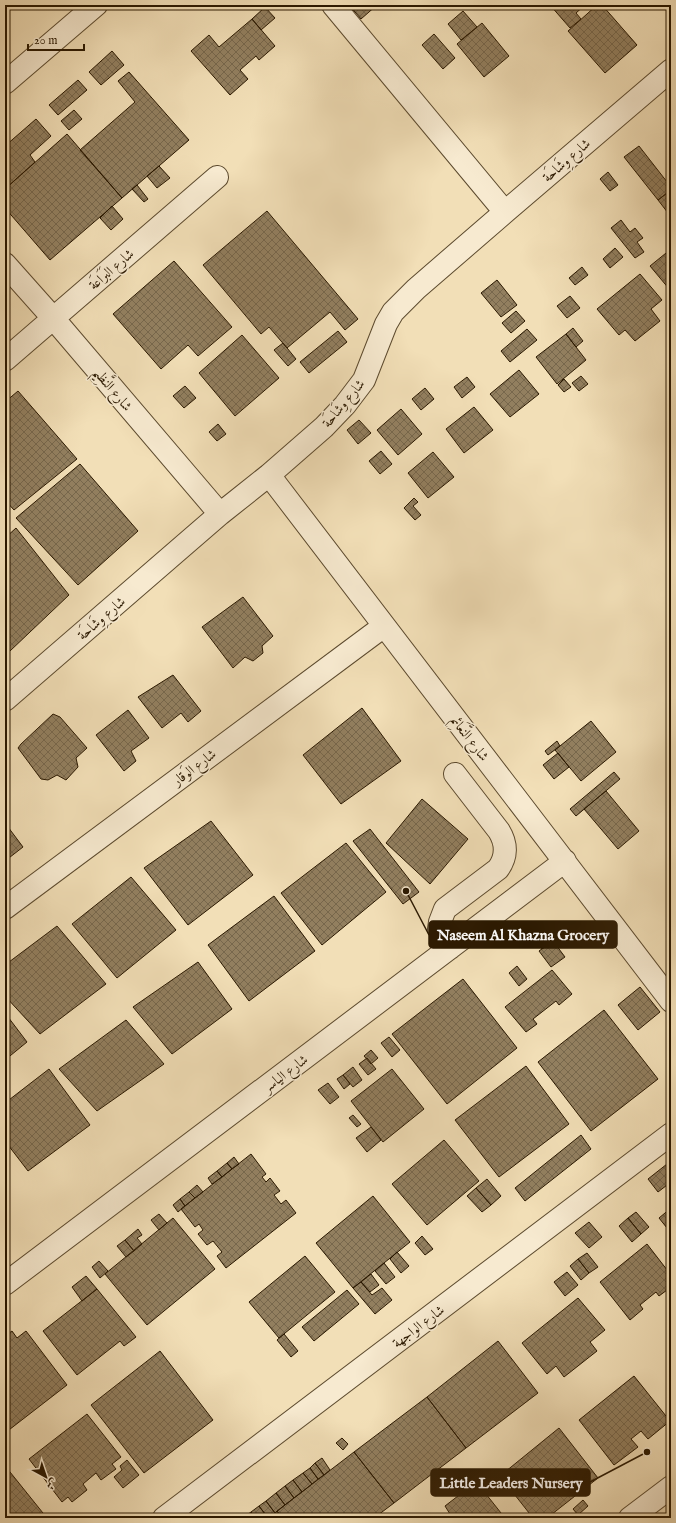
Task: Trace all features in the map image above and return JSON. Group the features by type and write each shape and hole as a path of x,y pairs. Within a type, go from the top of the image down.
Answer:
{"street":[{"path":"5,83 96,5"},
{"path":"333,5 505,212"},
{"name":"شارع وِشَاحَة","path":"5,700 220,514 269,475 324,427 345,405 364,380 386,324 393,312 422,284 671,70"},
{"name":"شارع البَرَاعَة","path":"5,360 217,177"},
{"name":"شارع النَّظِيم","path":"5,264 220,514"},
{"name":"شارع النَّعَائِم","path":"269,475 671,1001"},
{"name":"شارع الوَقار","path":"5,908 384,626"},
{"path":"450,948 439,930 442,915 450,904 498,869 505,855 506,846 499,831 455,774"},
{"name":"شارع الياسر","path":"5,1284 565,861"},
{"name":"شارع الواجهة","path":"164,1518 671,1134"},
{"path":"630,1518 671,1487"}],"building":[{"path":"349,5 377,5 361,19"},
{"path":"550,5 585,5 576,13 581,19 570,28"},
{"path":"597,5 602,5 637,45 605,73 568,31"},
{"path":"265,7 275,18 261,30 252,19"},
{"path":"463,11 477,27 461,40 448,24"},
{"path":"252,19 275,46 259,60 256,56 240,70 248,79 230,95 191,51 209,35 219,47"},
{"path":"482,23 509,56 484,77 457,44"},
{"path":"434,34 455,58 443,69 422,45"},
{"path":"112,51 124,65 101,85 89,72"},
{"path":"129,72 189,140 122,198 80,150 135,102 118,81"},
{"path":"78,80 87,90 58,115 49,105"},
{"path":"74,110 82,119 69,130 61,121"},
{"path":"36,119 51,136 30,155 35,162 5,189 5,146"},
{"path":"67,134 122,198 50,260 5,208 5,189"},
{"path":"639,146 671,187 671,190 658,200 624,157"},
{"path":"159,166 170,178 157,188 147,176"},
{"path":"608,172 618,185 610,191 600,179"},
{"path":"137,185 148,199 144,202 132,189"},
{"path":"671,190 671,211 668,213 658,200"},
{"path":"112,206 123,219 111,230 100,218"},
{"path":"267,211 358,319 345,330 330,312 287,348 269,327 261,334 203,265"},
{"path":"621,220 630,232 635,228 643,238 637,242 644,252 635,258 611,228"},
{"path":"615,248 623,257 610,268 603,259"},
{"path":"671,249 671,289 670,290 650,266"},
{"path":"174,261 232,327 198,356 188,345 161,369 113,314"},
{"path":"582,267 588,275 575,285 569,278"},
{"path":"640,274 662,300 651,309 660,321 635,341 625,330 619,335 597,309"},
{"path":"497,280 517,305 501,317 481,293"},
{"path":"570,296 580,308 567,318 557,306"},
{"path":"516,311 525,321 511,333 502,323"},
{"path":"573,328 583,341 576,347 566,334"},
{"path":"527,329 537,340 510,362 501,351"},
{"path":"338,331 347,342 309,373 300,362"},
{"path":"566,334 586,360 557,384 536,357"},
{"path":"242,335 279,378 235,416 199,373"},
{"path":"283,343 296,359 288,366 274,350"},
{"path":"519,370 539,394 510,417 490,394"},
{"path":"581,376 588,384 579,391 572,383"},
{"path":"467,377 475,387 462,398 454,387"},
{"path":"564,379 571,387 564,392 558,385"},
{"path":"185,386 196,398 184,408 173,396"},
{"path":"425,388 434,399 421,410 412,399"},
{"path":"18,391 77,459 14,510 5,500 5,402"},
{"path":"474,407 493,430 464,453 446,429"},
{"path":"401,409 422,434 398,455 377,430"},
{"path":"359,420 371,433 358,444 347,430"},
{"path":"218,424 226,434 217,441 209,432"},
{"path":"381,451 392,464 380,474 369,461"},
{"path":"433,452 454,477 428,498 408,473"},
{"path":"80,464 138,531 78,585 16,518"},
{"path":"414,498 418,502 413,506 421,515 415,520 404,508"},
{"path":"16,528 69,595 10,651 5,645 5,538"},
{"path":"243,597 273,636 262,646 263,653 253,661 245,657 233,668 202,627"},
{"path":"173,675 201,711 188,722 181,713 162,728 138,697"},
{"path":"362,708 401,761 341,804 303,755"},
{"path":"128,710 149,738 131,751 136,761 124,771 96,735"},
{"path":"53,714 60,717 87,748 76,758 78,767 66,780 57,775 48,780 41,779 18,748"},
{"path":"591,721 616,752 581,781 555,750"},
{"path":"557,741 560,746 548,755 545,751"},
{"path":"558,753 569,767 554,779 543,765"},
{"path":"614,772 620,779 576,816 570,809"},
{"path":"606,791 639,831 618,849 584,809"},
{"path":"422,799 468,839 430,884 386,843"},
{"path":"211,821 253,875 188,925 144,868"},
{"path":"5,823 23,847 5,861"},
{"path":"370,829 419,892 403,904 353,841"},
{"path":"346,843 386,892 322,945 281,893"},
{"path":"131,877 176,930 117,978 72,924"},
{"path":"274,896 315,951 249,1001 208,945"},
{"path":"538,923 553,941 542,949 528,931"},
{"path":"57,926 106,984 40,1034 5,996 5,965"},
{"path":"553,941 565,957 551,967 539,951"},
{"path":"198,962 232,1009 172,1054 133,1007"},
{"path":"517,966 527,979 519,986 509,973"},
{"path":"552,970 572,994 559,1005 556,1001 533,1019 537,1024 526,1032 505,1007"},
{"path":"463,979 517,1048 447,1104 392,1034"},
{"path":"640,987 660,1012 638,1030 618,1005"},
{"path":"604,1010 658,1079 591,1131 538,1062"},
{"path":"5,1013 27,1042 5,1060"},
{"path":"126,1020 164,1064 97,1111 59,1069"},
{"path":"389,1037 400,1050 392,1057 381,1043"},
{"path":"371,1050 378,1058 371,1064 364,1056"},
{"path":"367,1058 376,1069 368,1075 359,1064"},
{"path":"526,1066 569,1124 499,1177 455,1120"},
{"path":"353,1067 362,1080 353,1087 343,1075"},
{"path":"49,1069 90,1125 28,1171 5,1141 5,1103"},
{"path":"392,1069 424,1109 383,1142 351,1101"},
{"path":"343,1075 350,1084 344,1089 337,1079"},
{"path":"328,1083 339,1097 330,1104 318,1090"},
{"path":"353,1115 361,1124 357,1127 349,1118"},
{"path":"371,1127 381,1140 367,1152 356,1138"},
{"path":"581,1135 591,1149 525,1201 515,1188"},
{"path":"444,1140 479,1181 427,1225 392,1184"},
{"path":"251,1154 266,1174 262,1177 266,1182 270,1178 280,1191 274,1195 281,1204 286,1200 296,1213 226,1268 217,1256 222,1252 213,1241 207,1245 198,1234 203,1230 199,1224 195,1227 181,1209"},
{"path":"234,1157 239,1164 232,1169 227,1163"},
{"path":"227,1163 232,1169 222,1177 217,1171"},
{"path":"667,1164 671,1168 671,1182 658,1192 648,1179"},
{"path":"217,1171 222,1177 212,1184 208,1178"},
{"path":"487,1179 501,1196 491,1205 476,1188"},
{"path":"197,1185 203,1192 195,1198 189,1192"},
{"path":"476,1188 491,1205 482,1212 467,1196"},
{"path":"189,1192 195,1198 185,1206 180,1199"},
{"path":"373,1196 410,1242 353,1288 316,1243"},
{"path":"180,1199 185,1206 178,1212 173,1205"},
{"path":"671,1208 671,1233 659,1218"},
{"path":"636,1212 649,1227 641,1234 628,1218"},
{"path":"159,1214 167,1223 159,1230 151,1220"},
{"path":"173,1218 215,1269 147,1325 105,1274"},
{"path":"628,1218 641,1234 632,1242 619,1226"},
{"path":"589,1222 602,1237 589,1248 575,1233"},
{"path":"138,1229 142,1235 137,1238 142,1244 134,1251 125,1240"},
{"path":"422,1236 433,1249 425,1255 415,1243"},
{"path":"125,1240 134,1251 126,1257 117,1246"},
{"path":"647,1244 671,1275 671,1287 659,1296 656,1292 640,1305 643,1309 630,1320 600,1282"},
{"path":"397,1252 409,1266 401,1273 390,1259"},
{"path":"587,1253 598,1267 589,1273 578,1259"},
{"path":"305,1256 335,1292 279,1338 249,1302"},
{"path":"578,1259 589,1273 581,1280 570,1266"},
{"path":"99,1261 108,1271 100,1278 92,1267"},
{"path":"384,1263 395,1277 386,1284 375,1271"},
{"path":"567,1272 578,1285 565,1296 554,1282"},
{"path":"371,1274 379,1285 370,1292 361,1282"},
{"path":"86,1276 97,1289 82,1301 72,1287"},
{"path":"361,1282 372,1295 382,1288 392,1300 375,1314 353,1288"},
{"path":"97,1289 136,1337 124,1346 120,1341 77,1375 43,1331"},
{"path":"347,1290 359,1304 314,1341 302,1327"},
{"path":"578,1298 605,1330 590,1342 597,1351 564,1377 556,1366 547,1374 522,1343"},
{"path":"12,1331 17,1338 26,1331 67,1385 5,1433 5,1336"},
{"path":"284,1334 298,1351 291,1357 277,1340"},
{"path":"498,1341 538,1393 466,1448 427,1397"},
{"path":"160,1351 213,1420 144,1473 91,1405"},
{"path":"634,1376 670,1421 648,1439 641,1431 631,1439 638,1447 614,1465 579,1420"},
{"path":"427,1397 466,1448 394,1503 354,1452"},
{"path":"87,1414 121,1457 112,1464 116,1469 101,1480 96,1473 83,1484 87,1490 72,1502 68,1497 62,1502 29,1459"},
{"path":"559,1428 598,1478 547,1518 533,1518 500,1476"},
{"path":"342,1438 348,1444 343,1450 336,1443"},
{"path":"354,1452 394,1503 374,1518 282,1518 277,1511"},
{"path":"322,1458 330,1470 324,1475 315,1463"},
{"path":"127,1460 139,1475 123,1488 114,1477 122,1470 120,1466"},
{"path":"315,1463 324,1475 318,1479 310,1468"},
{"path":"6,1467 47,1518 5,1518"},
{"path":"310,1468 318,1479 312,1484 303,1473"},
{"path":"303,1473 312,1484 302,1492 293,1480"},
{"path":"293,1480 302,1492 294,1498 285,1486"},
{"path":"285,1486 294,1498 285,1505 276,1493"},
{"path":"467,1489 473,1496 482,1489 505,1518 445,1518 450,1514 445,1506"},
{"path":"276,1493 285,1505 275,1513 266,1501"},
{"path":"583,1500 588,1506 578,1515 573,1509"},
{"path":"266,1501 275,1513 268,1518 259,1506"},
{"path":"259,1506 268,1518 256,1518 251,1512"},
{"path":"277,1511 282,1518 268,1518 275,1513"},
{"path":"251,1512 256,1518 244,1518 244,1517"}],"place":[{"name":"Naseem Al Khazna Grocery","path":"406,891"},
{"name":"Little Leaders Nursery","path":"647,1452"}]}
